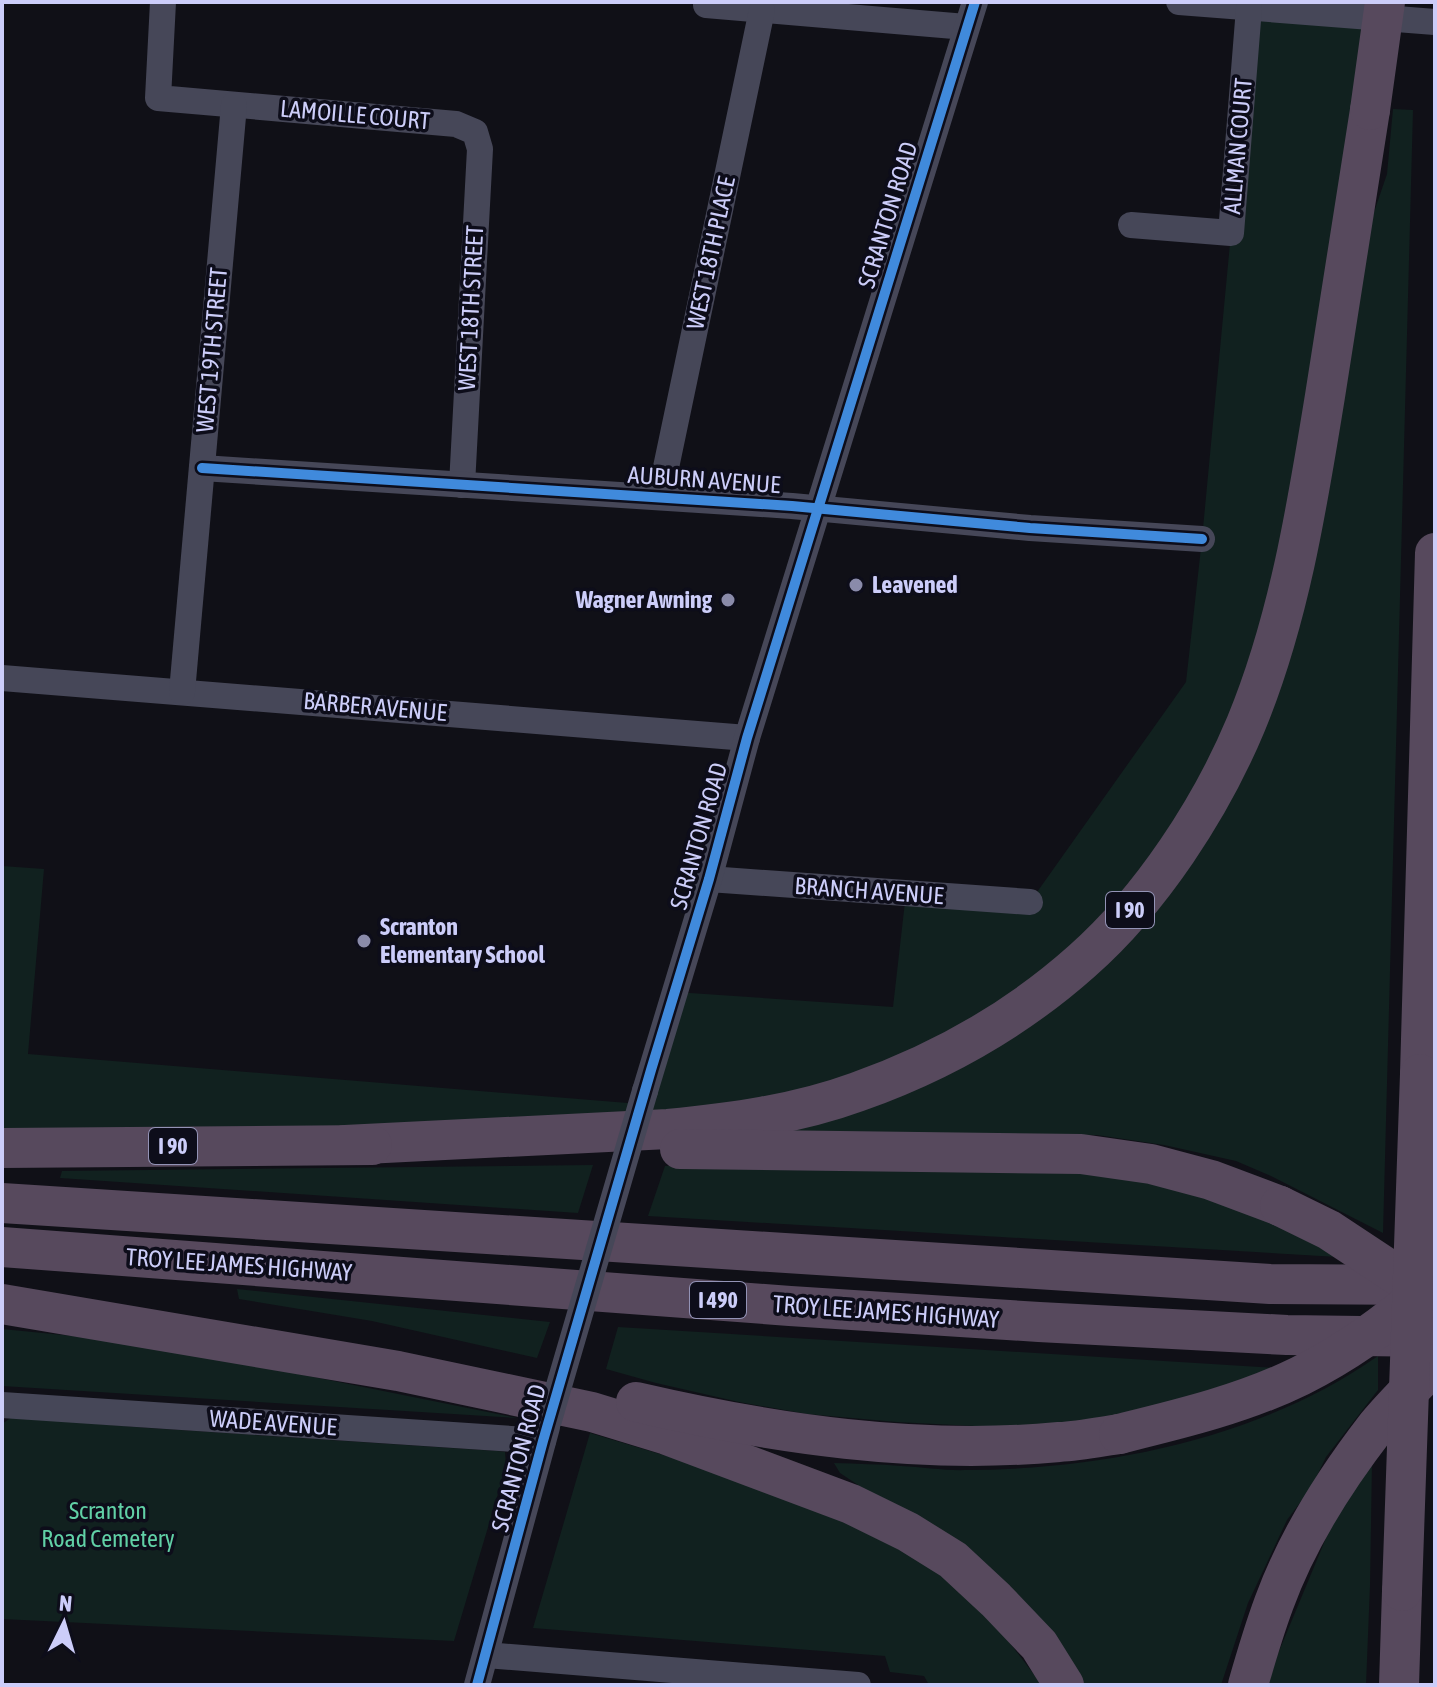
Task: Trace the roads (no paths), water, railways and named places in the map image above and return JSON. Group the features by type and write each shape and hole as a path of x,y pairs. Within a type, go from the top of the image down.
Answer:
{"highway":[{"name":"I 90","path":"2,1148 345,1145 720,1124 818,1104 911,1070 961,1046 1030,1002 1083,960 1143,895 1195,823 1231,759 1260,688 1287,596 1306,510 1385,2"},
{"path":"1399,1685 1435,553"},
{"path":"345,1145 1081,1154 1151,1164 1211,1180 1280,1206 1329,1230 1435,1300"},
{"name":"TROY LEE JAMES HIGHWAY","path":"2,1203 1270,1284 1380,1286 1435,1283"},
{"name":"TROY LEE JAMES HIGHWAY","path":"2,1247 1039,1322 1287,1335 1435,1337"},
{"path":"2,1292 230,1319 359,1340 731,1422 813,1436 911,1444 996,1446 1119,1434 1184,1418 1248,1397 1299,1376 1353,1346 1435,1283"},
{"path":"2,1304 398,1371 592,1412 680,1440 851,1504 908,1532 953,1560 1039,1645 1064,1685"},
{"path":"1248,1685 1275,1601 1296,1552 1339,1478 1378,1426 1435,1364"}],"street":[{"name":"LAMOILLE COURT","path":"163,2 158,98 456,124 475,132"},
{"name":"SCRANTON ROAD","path":"477,1685 546,1431 709,879 747,738 975,2"},
{"path":"1179,2 1435,22"},
{"path":"706,3 966,27"},
{"name":"ALLMAN COURT","path":"1131,225 1231,233 1249,8"},
{"name":"WEST 18TH PLACE","path":"660,496 762,10"},
{"name":"WEST 19TH STREET","path":"182,692 234,105"},
{"name":"WEST 18TH STREET","path":"462,485 480,149 475,132"},
{"name":"AUBURN AVENUE","path":"202,468 818,507 1022,527 1202,539"},
{"name":"BARBER AVENUE","path":"2,678 747,738"},
{"name":"BRANCH AVENUE","path":"709,879 1030,902"},
{"name":"WADE AVENUE","path":"2,1405 546,1431"},
{"path":"486,1655 858,1685"}],"place":[{"name":"Leavened","path":"856,585"},
{"name":"Wagner Awning","path":"728,600"},
{"name":"Scranton Elementary School","path":"364,941"}],"park label":[{"name":"Scranton Road Cemetery","path":"108,1525"}]}
